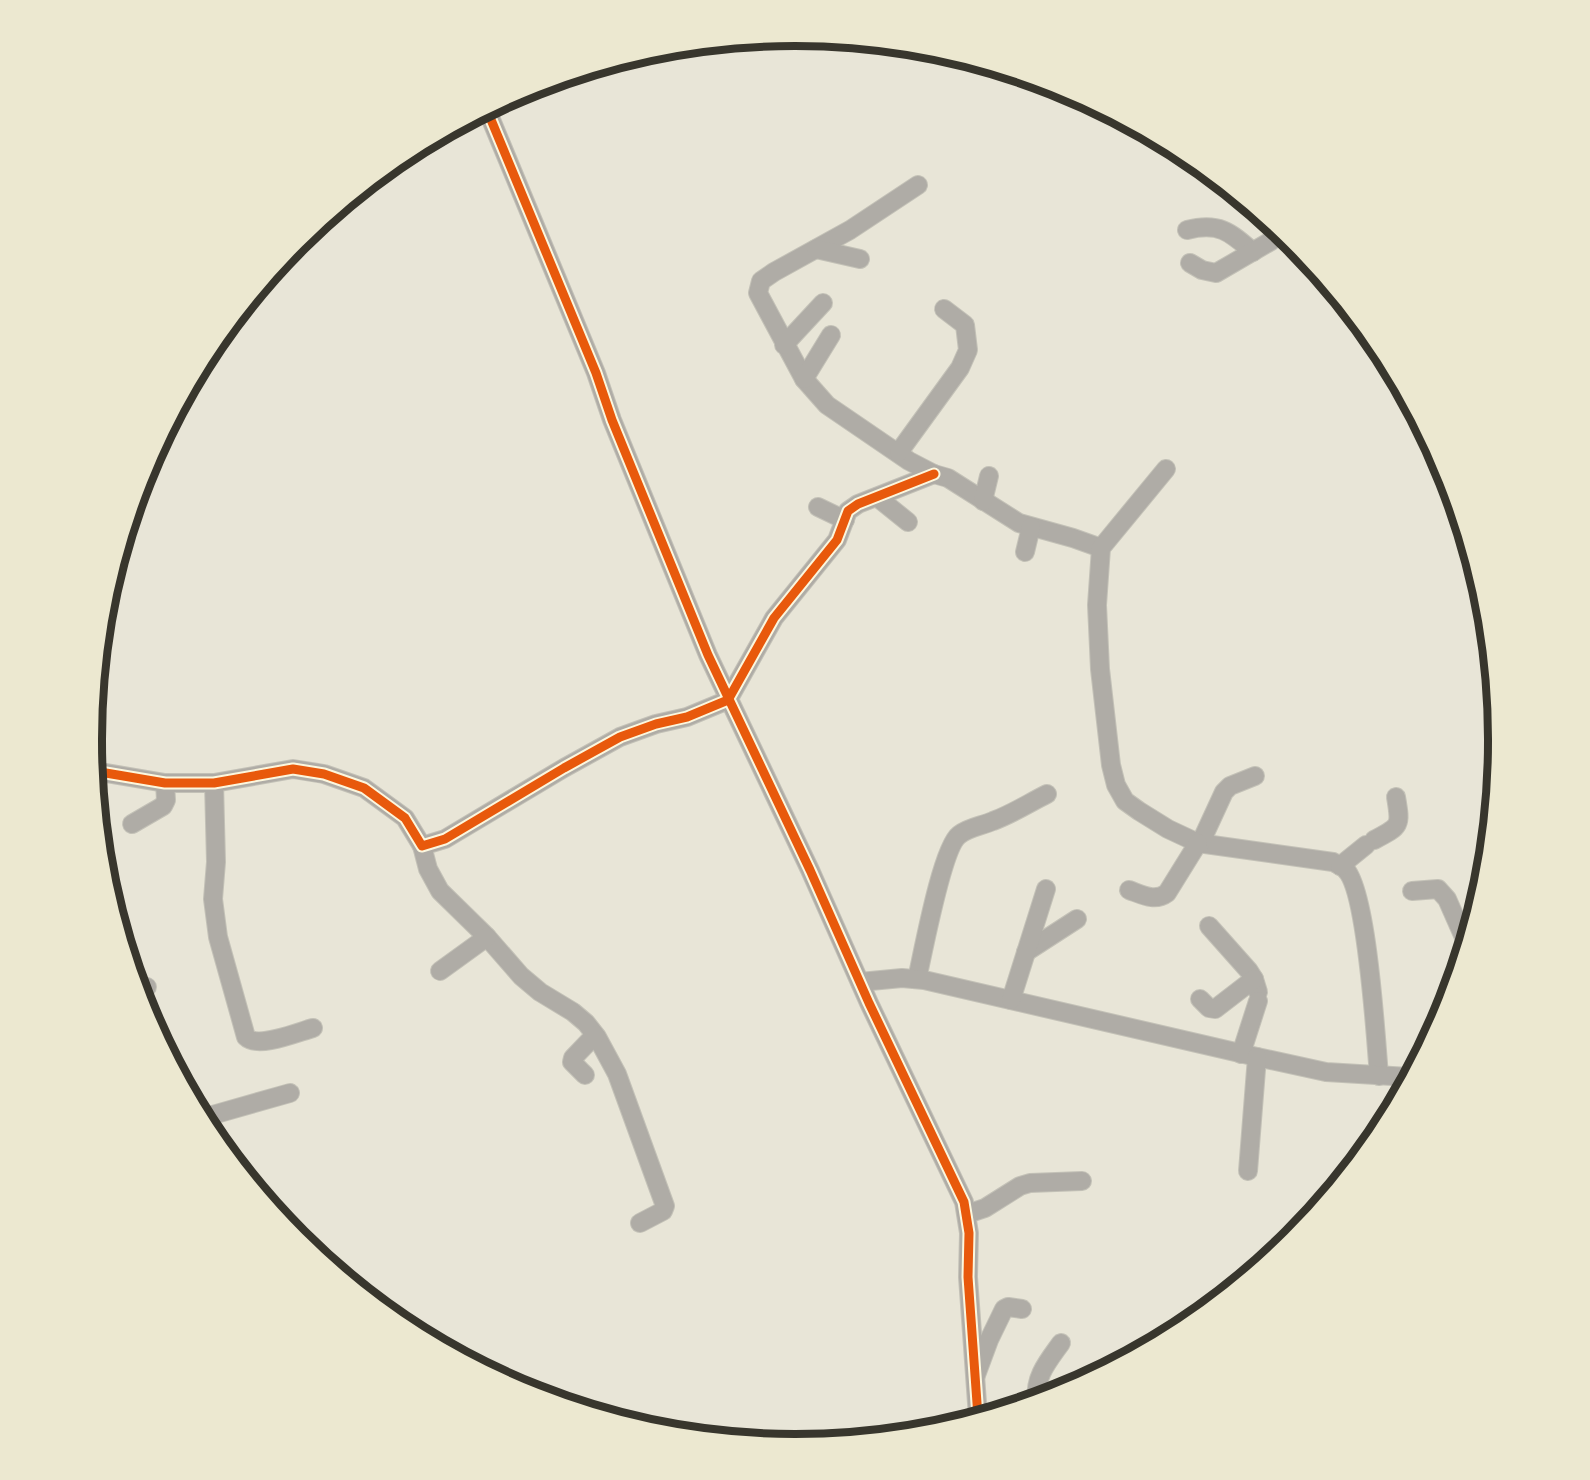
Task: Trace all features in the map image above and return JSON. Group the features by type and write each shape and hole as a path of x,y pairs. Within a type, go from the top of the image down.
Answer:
{"street":[{"path":"490,117 592,362 612,420 655,527 728,700 810,870 952,1176 967,1214 968,1277 977,1409"},
{"path":"918,184 850,230 761,281 758,293 784,345 804,379 827,405 909,461 934,474 948,478 1018,523 1101,548"},
{"path":"1187,231 1200,227 1218,228 1230,232 1252,252"},
{"path":"1190,263 1202,270 1216,273 1273,238"},
{"path":"816,249 860,259"},
{"path":"784,345 823,303"},
{"path":"899,452 960,368 968,350 965,325 944,309"},
{"path":"804,379 831,335"},
{"path":"1166,469 1101,548 1097,605 1100,669 1111,765 1116,785 1125,801 1139,811 1168,829 1199,843 1333,862 1345,868 1352,879 1365,935 1379,1076"},
{"path":"422,846 445,839 620,737 656,724 687,717 728,700 774,618 837,540 848,511 858,504 934,474"},
{"path":"983,501 989,476"},
{"path":"877,497 908,522"},
{"path":"818,507 845,520"},
{"path":"1024,552 1031,527"},
{"path":"103,772 165,783 214,783 293,769 324,774 364,788 405,818 422,846 428,869 440,891 487,937 521,976 540,993 573,1012 595,1035 617,1074 665,1206 658,1215 640,1223"},
{"path":"1129,890 1155,899 1167,893 1199,843 1224,792 1230,786 1255,776"},
{"path":"132,824 163,806 166,800 165,783"},
{"path":"214,783 216,862 213,899 218,937 246,1037 250,1041 260,1043 314,1028"},
{"path":"917,979 943,868 952,843 957,836 968,829 1001,818 1047,794"},
{"path":"1340,866 1370,843 1393,830 1398,824 1400,818 1396,797"},
{"path":"1011,1000 1046,889"},
{"path":"1412,891 1438,889 1447,899 1461,931"},
{"path":"1026,952 1077,919"},
{"path":"1209,926 1257,991 1249,1056 1248,1171"},
{"path":"440,971 487,937"},
{"path":"860,982 917,979 1326,1072 1401,1077"},
{"path":"1200,999 1209,1008 1215,1009 1257,991"},
{"path":"585,1076 572,1062 573,1058 595,1035"},
{"path":"212,1115 290,1093"},
{"path":"967,1214 985,1208 1020,1186 1030,1183 1082,1180"},
{"path":"975,1380 989,1340 1004,1309 1008,1307 1022,1309"},
{"path":"1035,1390 1042,1371 1061,1343"}],"cycle path":[{"path":"490,117 596,373 612,420 708,655 964,1202 969,1233 968,1277 977,1409"},
{"path":"103,772 165,783 214,783 293,769 324,774 364,788 405,818 422,846 445,839 620,737 656,724 687,717 728,700 774,618 837,540 848,511 858,504 934,474"}]}
